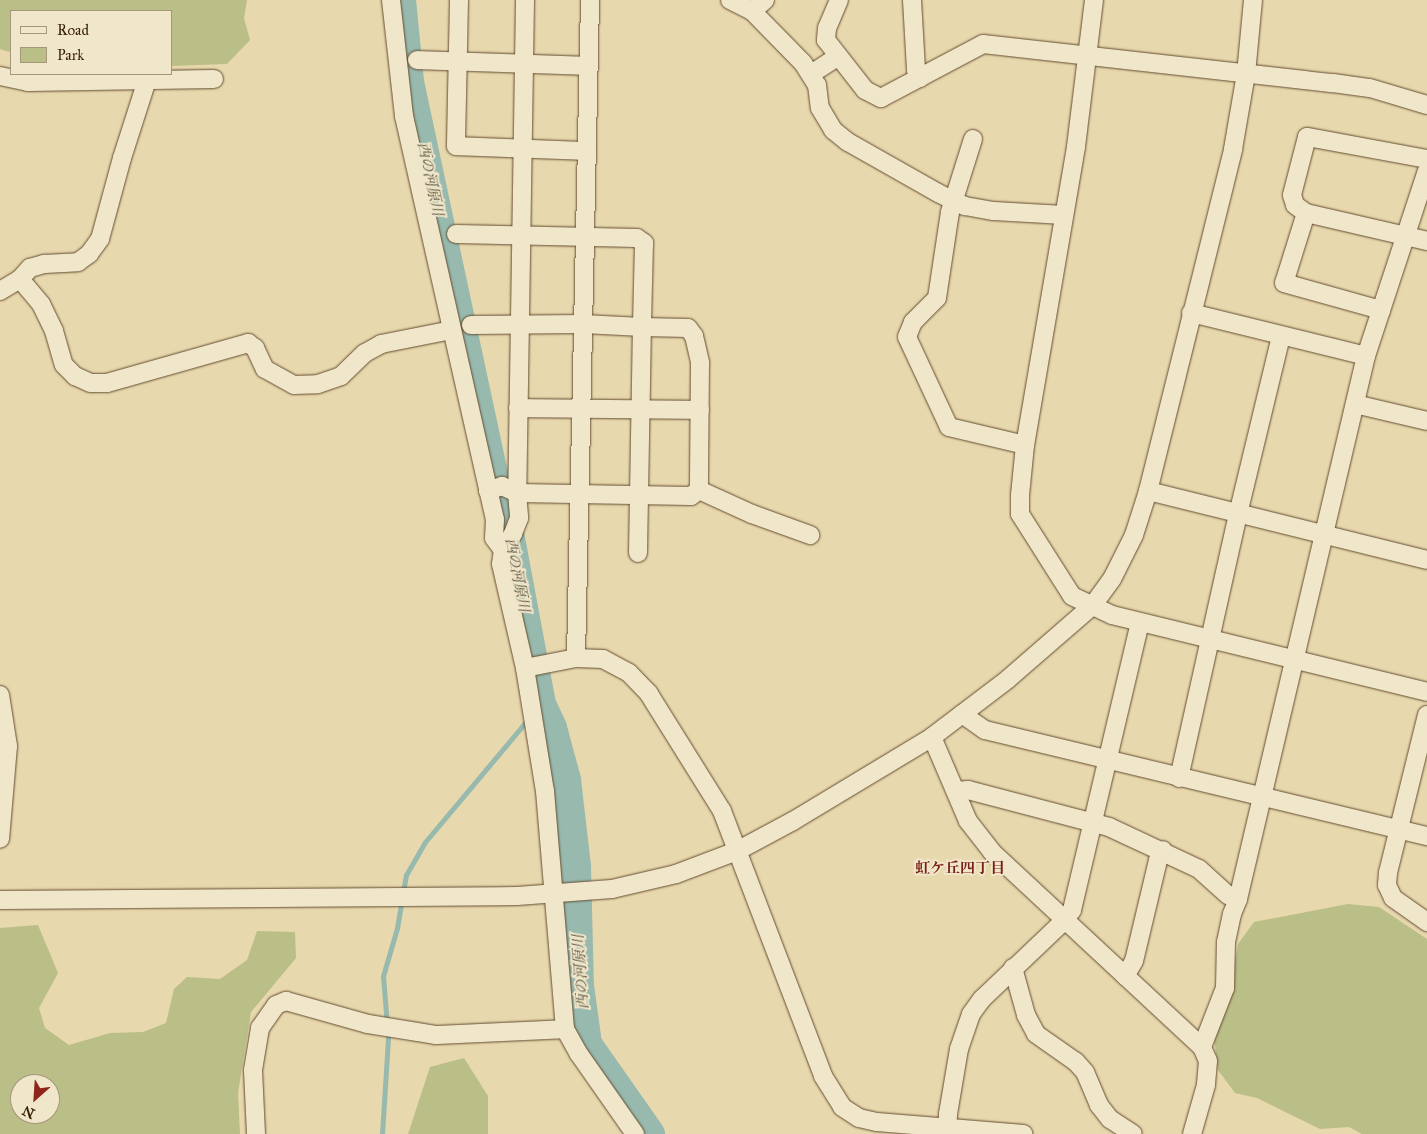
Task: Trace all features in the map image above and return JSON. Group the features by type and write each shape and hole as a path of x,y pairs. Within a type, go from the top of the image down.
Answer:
{"street":[{"path":"391,0 404,116 452,330 500,489 519,518 501,564 525,668 545,791 566,1029 578,1054 635,1134"},
{"path":"459,0 456,146 587,151"},
{"path":"508,543 494,538 500,489 518,408 525,0"},
{"path":"576,658 583,410 590,0"},
{"path":"730,0 758,6 811,74 817,85 820,108 833,130 848,142 954,202 994,211 1064,216"},
{"path":"839,0 827,28 826,40 837,57 865,90 881,98 983,44 1370,88 1427,105"},
{"path":"912,0 916,70 920,78"},
{"path":"1094,0 1089,56 1025,445 1020,514 1072,596 1112,615 1427,692"},
{"path":"0,900 517,896 612,890 676,874 737,851 793,821 932,737 1008,679 1093,605 1112,579 1134,535 1148,491 1233,148 1246,74 1253,0"},
{"path":"811,74 837,57"},
{"path":"416,60 589,66"},
{"path":"0,76 28,82 214,79"},
{"path":"0,292 20,279 30,268 78,262 89,254 100,239 122,158 147,80"},
{"path":"1427,159 1307,137 1292,195 1295,205 1306,213 1408,235 1427,241"},
{"path":"973,139 950,212 937,298 913,322 907,337 949,427 1025,445"},
{"path":"1202,1047 1225,988 1226,942 1232,914 1238,899 1322,534 1366,356 1408,235 1427,171"},
{"path":"1306,213 1284,283 1381,310"},
{"path":"456,234 637,238 644,243 638,553"},
{"path":"20,279 42,304 54,331 64,365 75,376 91,383 106,383 248,343 255,348 265,369 294,385 318,384 341,376 354,362 381,344 452,330"},
{"path":"1191,313 1366,356"},
{"path":"471,325 583,324 688,328 694,336 700,364 699,490"},
{"path":"1179,778 1238,514 1281,336"},
{"path":"1355,404 1427,421"},
{"path":"518,408 700,410"},
{"path":"500,489 581,494 691,496 699,490"},
{"path":"699,490 752,514 810,534"},
{"path":"1148,491 1427,560"},
{"path":"947,1131 959,1049 971,1014 982,999 1064,921 1072,910 1140,623"},
{"path":"525,668 576,658 604,659 630,673 649,694 722,811 823,1076 842,1106 876,1128 1024,1134"},
{"path":"0,695 8,746 0,839"},
{"path":"962,714 985,730 1427,836"},
{"path":"1427,715 1400,830 1388,872 1387,885 1393,898 1427,922"},
{"path":"932,737 957,791 968,821 992,852 1064,921 1202,1047 1208,1061 1206,1085 1192,1134"},
{"path":"957,791 968,790 1094,822 1163,850 1200,869 1228,895 1238,899"},
{"path":"1125,976 1134,961 1158,860 1163,850"},
{"path":"1013,968 1026,1015 1036,1034 1076,1062 1085,1072 1099,1105 1110,1119 1133,1134"},
{"path":"256,1134 253,1070 260,1028 276,1005 286,1000 368,1024 435,1035 566,1029"}],"green space":[{"path":"0,0 247,0 244,18 250,40 227,64 172,66 172,10 10,10 10,52 0,49"},
{"path":"1348,904 1379,907 1427,939 1427,1134 1362,1134 1349,1127 1320,1129 1257,1098 1235,1093 1218,1070 1214,1038 1230,991 1238,944 1254,922"},
{"path":"38,925 58,973 39,1008 45,1028 69,1045 110,1033 143,1032 166,1023 174,989 187,977 220,979 247,960 257,931 295,932 296,958 251,1012 238,1093 240,1134 0,1134 0,928"},
{"path":"464,1058 488,1096 488,1134 408,1134 430,1067"}],"waterway":[{"name":"西の河原川","path":"401,0 409,82 493,473 506,517 541,704 552,728 566,780 576,867 579,986 587,1044 650,1134"},
{"path":"382,1134 388,1038 383,976 397,928 406,875 425,842 529,718"}],"district":[{"name":"虹ケ丘四丁目","path":"960,869"}]}
